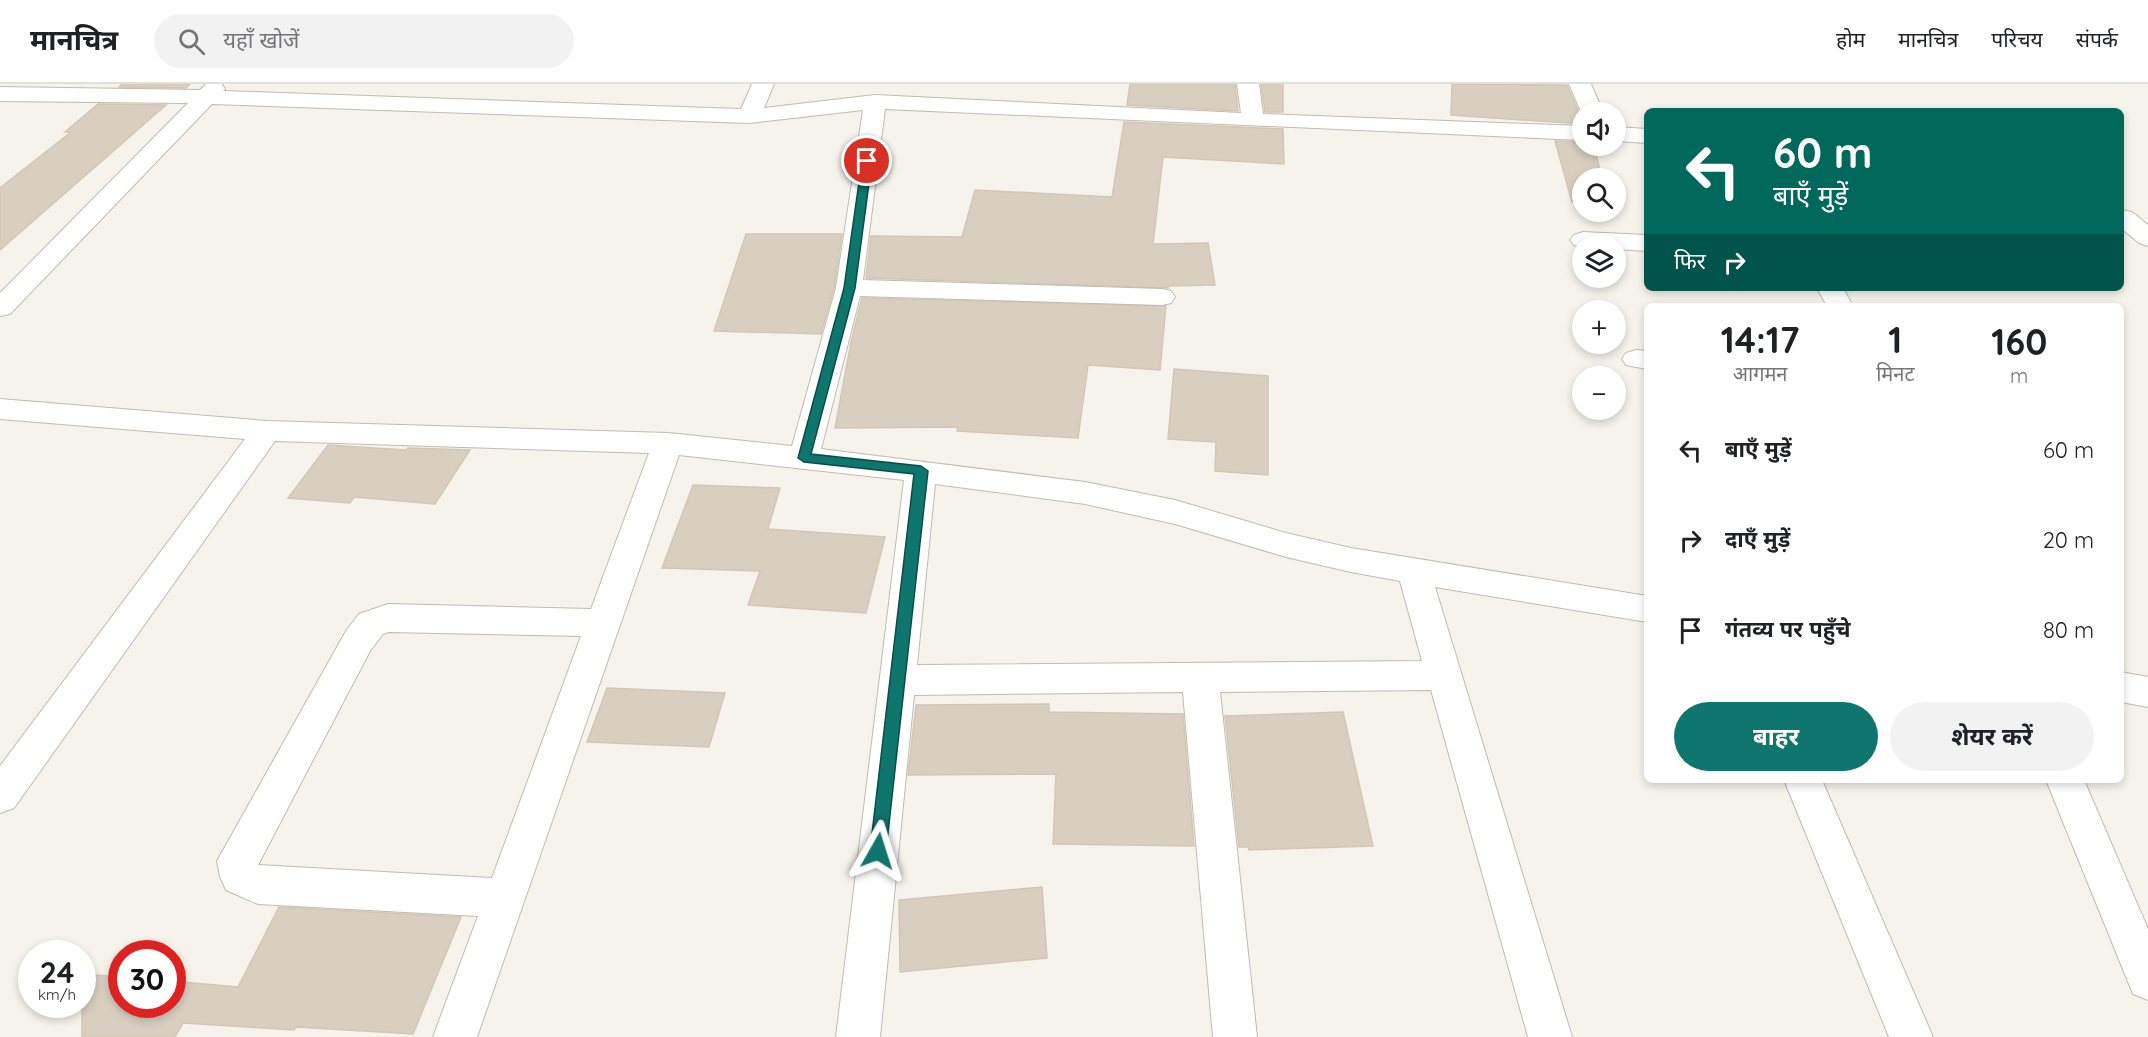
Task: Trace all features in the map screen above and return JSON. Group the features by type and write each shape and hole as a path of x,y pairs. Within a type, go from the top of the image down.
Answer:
{"street":[{"path":"407,104 423,84"},
{"path":"749,116 763,84"},
{"path":"1248,84 1254,120"},
{"path":"1580,84 1588,102"},
{"path":"4,104 39,89 213,91 407,104 749,116 875,102 1572,133"},
{"path":"0,308 213,91"},
{"path":"804,458 849,288 875,102"},
{"path":"1626,135 1644,136"},
{"path":"2124,229 2147,238"},
{"path":"1626,242 1644,243"},
{"path":"849,288 1162,297"},
{"path":"0,409 267,430 668,443 921,471 1096,496 1175,512 1286,545 1414,571 1644,609"},
{"path":"0,796 267,430"},
{"path":"455,1037 668,443"},
{"path":"858,1037 921,471"},
{"path":"1414,571 1550,1037"},
{"path":"506,898 258,885 240,877 237,861 358,641 371,624 388,618 603,623"},
{"path":"897,680 1445,675"},
{"path":"1200,677 1235,1037"},
{"path":"2124,688 2148,692"},
{"path":"1804,783 1911,1037"},
{"path":"2066,783 2148,979"}],"building":[{"path":"122,84 190,84 186,88 119,87"},
{"path":"1130,84 1235,84 1238,111 1127,105"},
{"path":"1261,84 1283,84 1283,112 1265,112"},
{"path":"1452,84 1567,85 1574,102 1572,102 1572,123 1451,115"},
{"path":"98,104 166,105 0,250 0,188 71,132 65,132"},
{"path":"1124,122 1283,129 1284,164 1163,157 1153,244 1208,243 1215,285 1168,286 1168,288 866,278 871,236 962,237 975,190 1112,197"},
{"path":"1555,141 1572,142 1572,156 1596,156 1600,168 1572,168 1572,202"},
{"path":"746,234 842,234 834,288 821,334 714,331"},
{"path":"862,298 1166,306 1160,370 1088,365 1078,438 957,431 958,427 835,428 851,342"},
{"path":"1174,369 1268,376 1268,475 1215,471 1216,442 1168,439"},
{"path":"328,445 406,450 408,448 470,450 435,504 354,497 350,503 288,498"},
{"path":"693,485 780,488 768,529 885,537 866,613 748,605 760,571 662,568"},
{"path":"607,688 725,693 709,747 587,742"},
{"path":"1049,704 1049,712 1183,714 1194,846 1053,844 1056,774 908,775 916,705"},
{"path":"1343,712 1373,846 1249,850 1248,847 1239,847 1225,716"},
{"path":"1042,887 1047,958 900,972 899,900"},
{"path":"279,907 461,917 413,1034 183,1023 175,1037 82,1037 82,1018 96,1018 96,975 108,976 108,1018 186,1018 186,982 238,987"}],"route":[{"path":"867,161 849,288 804,458 921,471 878,851"}]}
